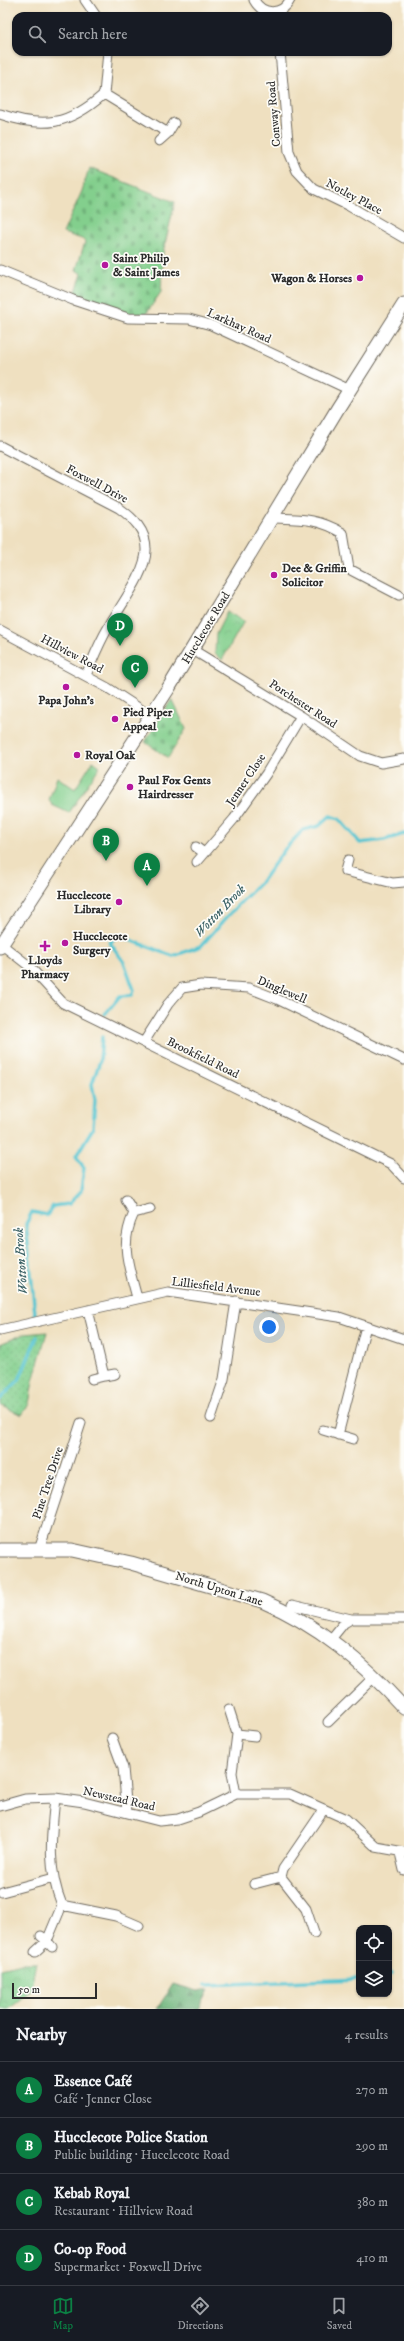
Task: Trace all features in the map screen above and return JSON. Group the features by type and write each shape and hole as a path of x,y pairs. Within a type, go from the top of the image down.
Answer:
{"street":[{"path":"85,0 93,12"},
{"path":"254,0 263,10 270,12"},
{"path":"280,12 286,7 290,0"},
{"path":"0,114 22,122 59,122 86,110 104,94 108,56"},
{"name":"Conway Road","path":"280,56 289,152 297,171 314,189"},
{"path":"104,94 168,133"},
{"path":"159,141 168,133 174,123"},
{"name":"Notley Place","path":"314,189 349,206 404,238"},
{"name":"Larkhay Road","path":"0,270 73,300 128,318 189,319 211,325 350,390"},
{"name":"Hucclecote Road","path":"1,945 193,650 350,390 404,304"},
{"name":"Foxwell Drive","path":"0,446 118,508 135,521 144,535 146,550 144,564 103,637 86,675"},
{"path":"273,518 310,520 327,523 343,533 349,569 400,595"},
{"name":"Hillview Road","path":"0,630 86,675 151,716"},
{"name":"Porchester Road","path":"193,650 301,716 360,756 381,763 404,759"},
{"name":"Jenner Close","path":"197,862 234,819 266,774 301,716"},
{"path":"196,847 204,853"},
{"path":"348,860 344,871 386,882 404,882"},
{"name":"Brookfield Road","path":"1,945 29,966 63,1003 391,1164 404,1178"},
{"name":"Dinglewell","path":"144,1042 168,1004 182,988 201,985 249,988 277,999 404,1060"},
{"path":"126,1200 134,1213"},
{"path":"134,1213 150,1209"},
{"path":"134,1213 125,1238 125,1253 137,1298"},
{"name":"Lilliesfield Avenue","path":"0,1330 168,1292 317,1312 339,1317 404,1339"},
{"path":"211,1418 224,1379 236,1301"},
{"path":"88,1310 104,1376"},
{"path":"338,1435 366,1326"},
{"path":"92,1379 115,1374"},
{"name":"Pine Tree Drive","path":"39,1550 81,1423"},
{"path":"323,1430 353,1439"},
{"name":"North Upton Lane","path":"0,1550 72,1550 199,1582 282,1610 331,1639 375,1676 404,1708"},
{"path":"292,1605 351,1619 404,1619"},
{"path":"331,1639 347,1620 351,1619"},
{"path":"328,1722 375,1676"},
{"path":"229,1709 237,1734 232,1773 236,1794"},
{"path":"237,1734 255,1736"},
{"path":"112,1738 123,1768 127,1812"},
{"name":"Newstead Road","path":"0,1806 24,1799 55,1798 84,1802 159,1820 178,1819 199,1812 236,1794 290,1794 346,1819 376,1847 402,1852"},
{"path":"35,1952 47,1941 62,1905 54,1878 50,1852 55,1798"},
{"path":"281,1877 283,1869 324,1809"},
{"path":"402,1852 404,1870"},
{"path":"254,1884 281,1877"},
{"path":"281,1877 306,1909 314,1932"},
{"path":"2,1892 54,1878"},
{"path":"62,1905 116,1916 139,1926"}],"green space":[{"path":"89,168 175,202 163,252 161,292 146,314 130,314 75,294 82,274 76,270 85,242 82,239 63,233 82,191"},
{"path":"227,612 244,621 222,660 215,653 216,634"},
{"path":"172,699 186,729 168,758 145,742"},
{"path":"93,761 100,766 69,813 52,805 49,800 57,777 75,789"},
{"path":"47,1332 33,1381 29,1404 22,1415 0,1405 0,1344 24,1334"},
{"path":"21,1963 36,1963 30,1992 9,2009 0,2009 0,1968"},
{"path":"173,1984 198,1991 209,1989 199,2009 157,2009"}],"waterway":[{"name":"Wotton Brook","path":"105,1014 120,996 132,995 134,990 124,962 110,943 117,935 173,956 201,946 262,881 285,849 303,830 319,826 330,816 339,819 360,843 384,840 404,834"},
{"name":"Wotton Brook","path":"35,1314 26,1224 32,1212 47,1215 53,1206 69,1204 81,1191 84,1168 76,1156 93,1128 95,1100 92,1084 100,1061 102,1037"},
{"name":"Wotton Brook","path":"0,1399 19,1380 37,1337"},
{"path":"206,1985 356,1979"}],"place":[{"name":"Saint Philip & Saint James","path":"105,265"},
{"name":"Wagon & Horses","path":"360,278"},
{"name":"Dee & Griffin Solicitor","path":"274,575"},
{"name":"Co-op Food","path":"120,646"},
{"name":"Papa John's","path":"66,687"},
{"name":"Kebab Royal","path":"135,688"},
{"name":"Pied Piper Appeal","path":"115,719"},
{"name":"Royal Oak","path":"77,755"},
{"name":"Paul Fox Gents Hairdresser","path":"130,787"},
{"name":"Hucclecote Police Station","path":"106,861"},
{"name":"Essence Café","path":"147,886"},
{"name":"Hucclecote Library","path":"119,902"},
{"name":"Hucclecote Surgery","path":"65,943"},
{"name":"Lloyds Pharmacy","path":"45,946"}]}
